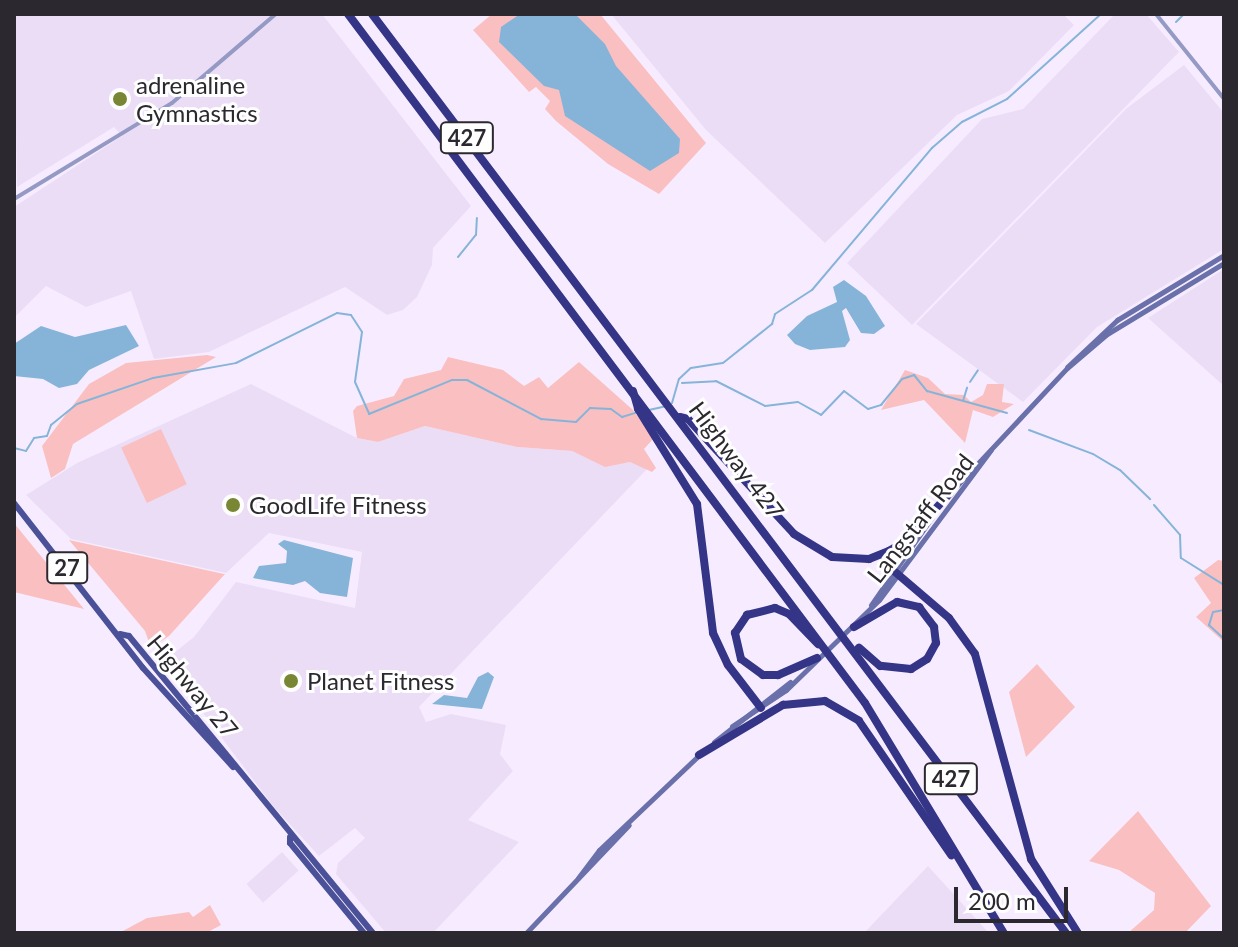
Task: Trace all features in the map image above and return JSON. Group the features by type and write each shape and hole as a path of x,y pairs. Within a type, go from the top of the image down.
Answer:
{"highway":[{"name":"Highway 427","path":"348,14 831,655 910,775 1003,932"},
{"name":"Highway 427","path":"372,14 1066,933"},
{"path":"679,417 688,419 794,534 832,557 869,559 889,551 907,540 950,493"},
{"path":"656,426 690,488 703,520 710,617 718,649 759,706"},
{"path":"897,573 949,618 975,654 1031,859 1078,933"},
{"path":"836,625 880,666 898,671 927,659 936,643 931,617 909,603 882,608 868,623 854,627"},
{"path":"817,658 778,675 763,675 741,659 735,633 747,615 775,608 789,614 831,655"},
{"path":"699,755 783,705 825,701 848,712 886,758 1003,932"}],"main road":[{"name":"Langstaff Road","path":"897,573 950,493 1067,368 1117,320 1224,255"},
{"name":"Langstaff Road","path":"1067,368 1107,334 1224,263"},
{"name":"Langstaff Road","path":"526,933 578,878 599,850 630,824 699,755 854,627 992,448"},
{"name":"Highway 27","path":"14,503 120,634 143,668 233,767 373,933"},
{"name":"Highway 27","path":"290,837 290,843 364,933"}],"street":[{"path":"14,199 172,103 276,14"},
{"path":"1156,14 1224,99"}],"shaded area":[{"path":"14,14 322,14 471,206 433,248 432,265 417,297 403,310 387,315 345,287 209,352 154,359 131,291 86,307 46,286 14,318 14,207 122,136 114,127 17,187"},
{"path":"492,14 600,14 706,143 659,194 608,164 556,121 545,109 550,101 536,87 529,92 473,30"},
{"path":"611,14 1063,14 1074,25 1009,91 957,115 825,243 706,130"},
{"path":"1115,14 1146,14 1179,52 912,325 847,263 982,119 1023,109"},
{"path":"1184,65 1224,113 1224,249 1097,327 1023,402 916,324 1127,108"},
{"path":"1224,269 1224,386 1148,318"},
{"path":"207,355 216,357 73,444 65,469 51,478 42,446 89,384 126,363"},
{"path":"448,357 503,370 524,386 539,377 548,388 579,362 633,410 654,438 644,449 656,468 652,472 630,462 605,467 572,451 517,447 425,426 378,442 357,438 353,411 357,406 394,396 404,379 441,370"},
{"path":"905,370 928,378 945,394 964,395 971,402 983,395 987,384 1004,384 1002,402 1014,404 993,417 973,410 965,443 924,400 881,410"},
{"path":"251,384 357,438 378,442 425,426 517,447 572,451 605,466 630,462 649,467 419,707 426,722 451,714 506,725 500,754 513,771 468,820 519,842 433,933 386,933 336,874 338,863 365,838 355,828 319,856 273,806 164,661 194,637 236,582 355,608 362,552 269,533 226,573 71,539 26,495 77,463"},
{"path":"161,429 187,484 147,503 121,448"},
{"path":"14,523 84,609 14,592"},
{"path":"69,540 225,574 169,636 151,648 145,631"},
{"path":"1218,560 1224,561 1224,642 1196,617 1211,603 1194,578"},
{"path":"1037,664 1075,707 1026,757 1009,692"},
{"path":"1138,811 1211,906 1185,933 1128,933 1154,910 1155,893 1119,870 1089,861"},
{"path":"282,852 299,871 263,903 246,884"},
{"path":"928,866 989,933 864,933"},
{"path":"210,905 221,925 206,933 119,933 147,918 189,912 193,917"}],"water":[{"path":"520,14 575,14 605,44 616,66 680,139 679,153 650,171 565,116 559,90 544,86 499,42 501,27"},
{"path":"844,280 866,296 885,326 874,334 861,333 846,308 842,311 850,340 845,347 810,350 795,344 787,335 807,316 837,302 833,287"},
{"path":"126,325 139,346 89,370 77,384 59,388 43,379 14,376 14,344 41,326 75,337"},
{"path":"284,540 353,558 347,597 320,593 305,581 293,585 253,578 259,566 286,563 287,551 278,544"},
{"path":"488,672 494,677 482,709 432,704 444,695 467,698 478,677"}],"waterway":[{"path":"672,403 679,379 691,368 723,363 772,324 775,314 812,290 932,148 962,122 1007,99 1101,14"},
{"path":"1176,22 1184,14"},
{"path":"458,257 476,235 477,218"},
{"path":"14,448 26,451 34,438 47,436 51,425 77,404 153,378 236,363 337,313 351,315 362,332 355,382 369,414 452,380 467,380 541,419 576,422 590,408 611,409 622,417 635,413"},
{"path":"970,382 978,370"},
{"path":"682,383 716,381 765,406 798,402 821,415 844,391 868,409 881,405 902,379 914,375 927,391 1007,413"},
{"path":"963,401 967,388"},
{"path":"649,410 666,406"},
{"path":"1029,430 1093,454 1120,470 1150,499"},
{"path":"1154,505 1180,535 1181,558 1224,585"},
{"path":"1224,610 1213,612 1209,625 1224,639"}],"place":[{"name":"adrenaline Gymnastics","path":"120,99"},
{"name":"GoodLife Fitness","path":"233,505"},
{"name":"Planet Fitness","path":"291,681"}]}
